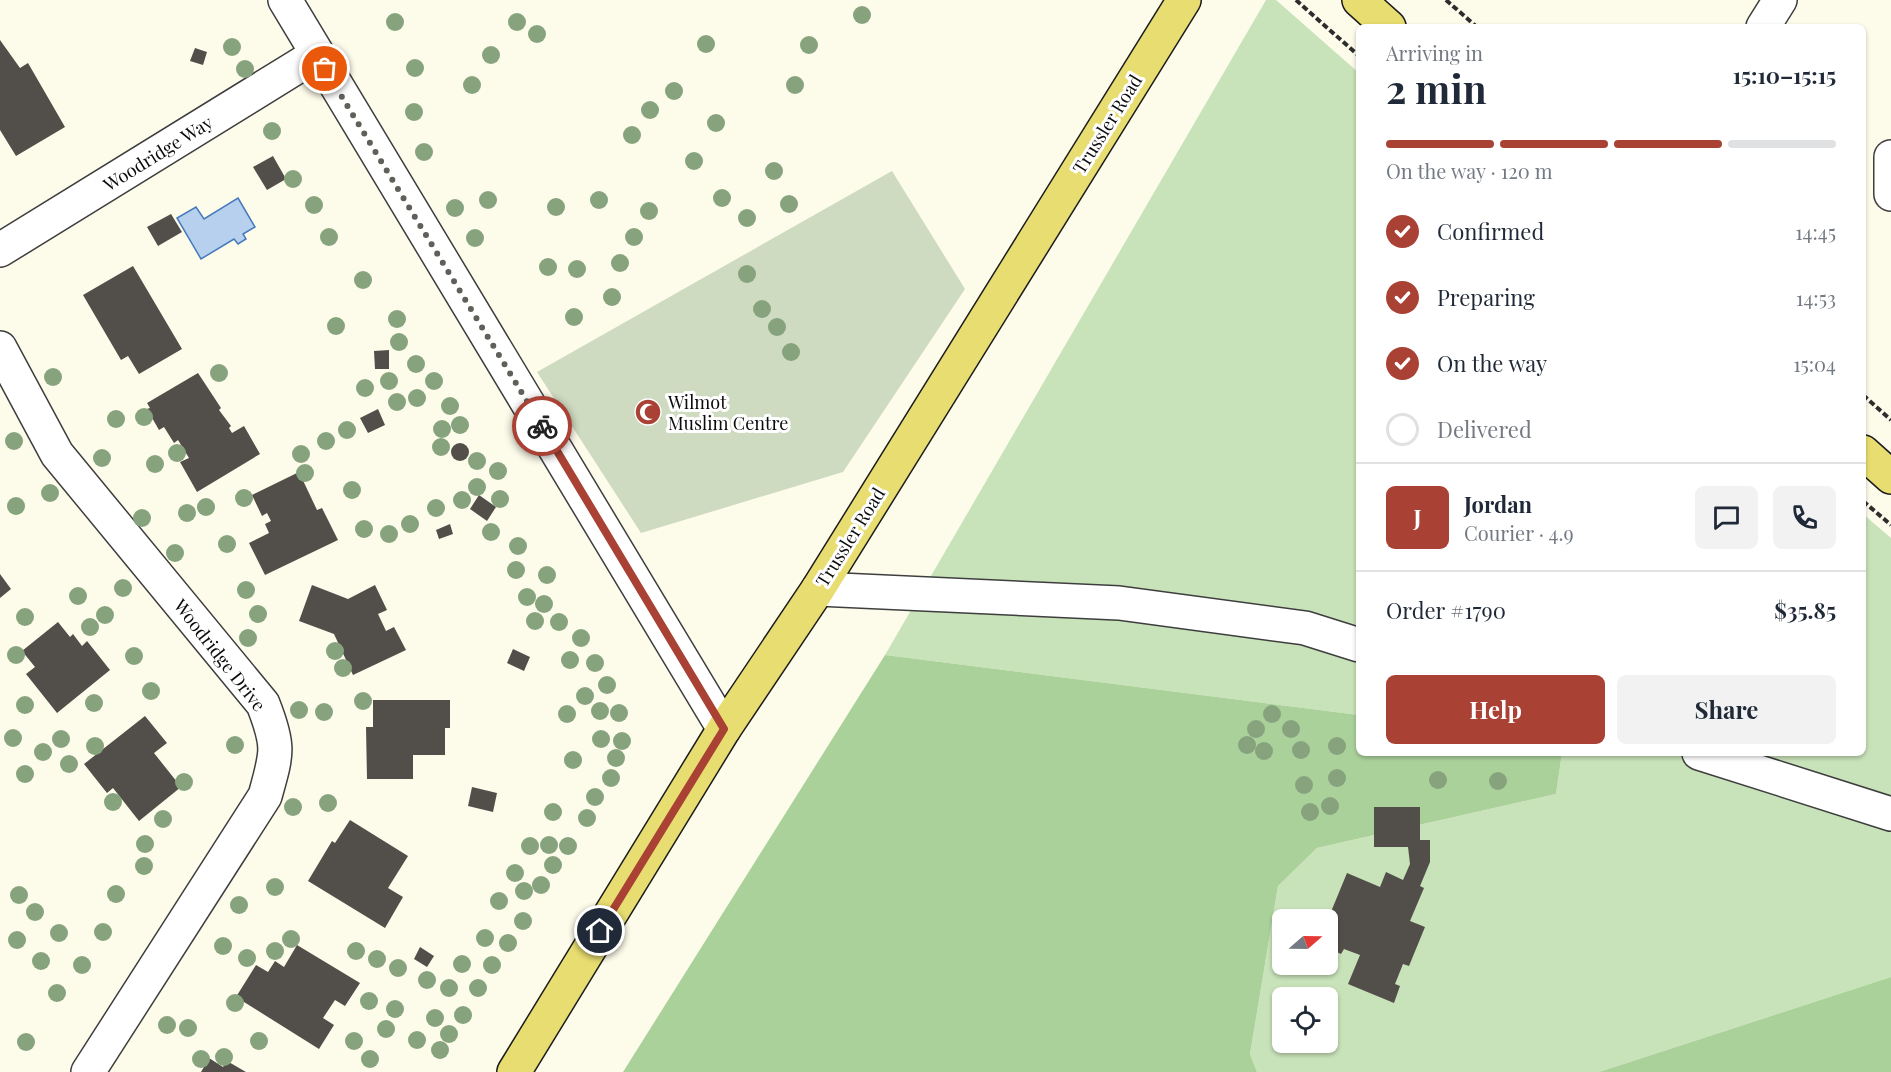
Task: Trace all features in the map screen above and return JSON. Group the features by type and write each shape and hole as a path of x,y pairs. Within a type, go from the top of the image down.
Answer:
{"main road":[{"name":"Trussler Road","path":"514,1072 724,729 818,588 1184,0"},
{"path":"1359,0 1386,24"},
{"path":"1866,455 1891,477"}],"street":[{"path":"285,0 316,55 724,729"},
{"path":"1765,24 1780,0"},
{"name":"Woodridge Way","path":"0,250 316,55"},
{"path":"1891,157 1891,194"},
{"name":"Woodridge Drive","path":"0,348 57,454 263,704 273,729 277,753 265,796 88,1072"},
{"path":"818,588 1119,603 1305,628 1356,644"},
{"path":"1708,756 1891,814"}],"path":[{"path":"1296,0 1356,53"},
{"path":"1446,0 1474,24"},
{"path":"1866,399 1891,420"},
{"path":"1866,504 1891,525"}],"green space":[{"path":"1266,0 1276,0 1356,70 1356,715 885,655"},
{"path":"892,171 965,289 843,472 641,533 537,372"},
{"path":"1866,517 1891,538 1891,977 1599,1072 1257,1072 1250,1054 1272,922 1272,975 1338,975 1338,909 1274,909 1278,886 1317,848 1556,794 1562,756 1866,756"},
{"path":"885,655 1356,715 1356,756 1562,756 1556,794 1317,848 1278,886 1274,909 1272,909 1272,922 1250,1054 1257,1072 623,1072"},
{"path":"1891,977 1891,1072 1599,1072"}],"water":[{"path":"238,198 255,227 243,234 246,239 238,244 234,239 201,259 177,218 196,207 204,219"}],"building":[{"path":"0,40 20,68 28,63 65,127 16,156 0,130"},
{"path":"195,48 207,52 203,65 190,61"},
{"path":"273,156 286,179 267,190 253,167"},
{"path":"171,214 182,232 158,246 147,227"},
{"path":"133,266 182,349 139,374 128,356 121,360 83,295"},
{"path":"389,350 389,369 375,369 374,351"},
{"path":"198,373 221,408 219,410 231,426 229,428 232,433 244,426 260,454 197,492 180,462 189,458 178,440 174,443 164,427 159,430 147,409 150,408 147,403"},
{"path":"378,409 385,425 368,433 360,418"},
{"path":"456,443 464,443 469,448 467,459 456,461 451,456 451,448"},
{"path":"299,472 317,510 322,508 338,540 265,575 249,543 269,533 265,524 271,521 267,513 262,516 252,495"},
{"path":"479,495 496,507 487,521 470,509"},
{"path":"450,524 453,534 439,539 436,530"},
{"path":"0,574 11,589 0,598"},
{"path":"312,585 348,599 375,585 387,610 378,614 386,631 394,627 406,650 353,675 334,634 299,621"},
{"path":"58,622 70,637 73,634 82,646 87,641 110,670 57,713 26,674 35,667 22,651"},
{"path":"513,649 530,657 524,671 507,663"},
{"path":"373,700 450,700 450,728 445,728 445,755 413,755 413,779 367,779 366,727 373,727"},
{"path":"145,716 167,743 154,753 181,787 139,821 113,788 107,793 84,764"},
{"path":"472,787 497,793 493,812 468,806"},
{"path":"1374,807 1420,807 1420,840 1430,840 1430,862 1420,886 1424,888 1410,921 1425,927 1409,966 1403,964 1395,984 1400,986 1394,1003 1348,984 1360,955 1344,949 1341,954 1338,953 1338,909 1332,909 1347,873 1380,887 1386,872 1403,880 1410,864 1408,847 1374,847"},
{"path":"350,820 408,856 388,888 403,897 385,928 308,881 332,841 335,843"},
{"path":"297,945 360,983 345,1006 335,1000 323,1018 334,1025 319,1049 236,997 256,965 268,972 275,961 284,967"},
{"path":"420,947 434,956 427,967 414,959"},
{"path":"209,1058 223,1067 227,1061 246,1072 201,1072"}],"way so far":[{"path":"325,69 542,426"}],"place":[{"name":"Wilmot Muslim Centre","path":"648,412"}],"route":[{"path":"542,426 724,729 600,931"}]}
